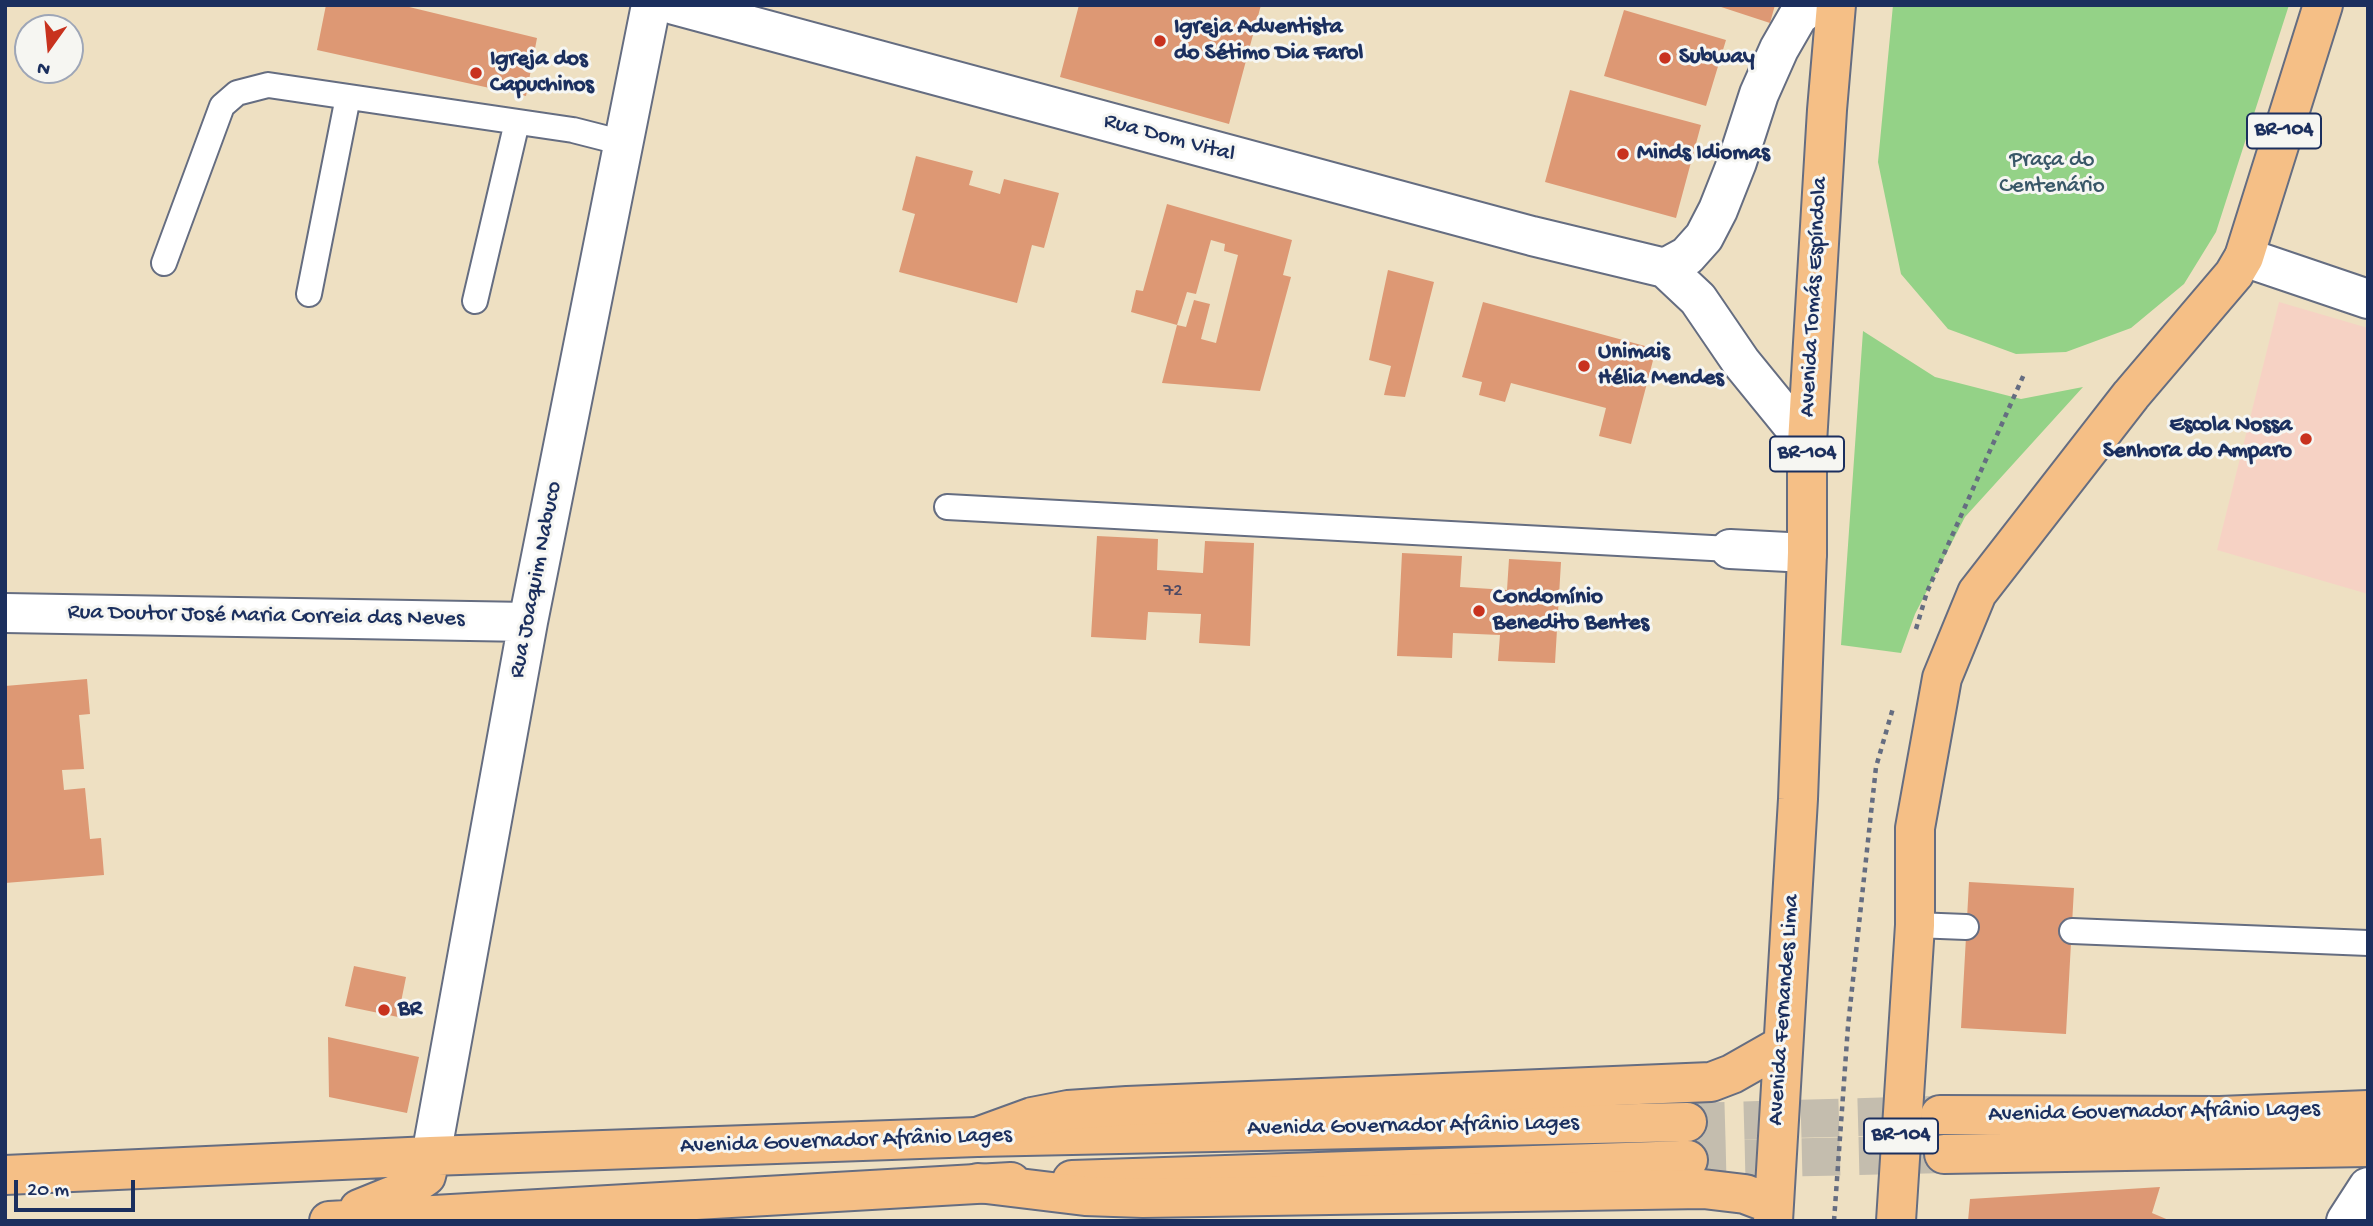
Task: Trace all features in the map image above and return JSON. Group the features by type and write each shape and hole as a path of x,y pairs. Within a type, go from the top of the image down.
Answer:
{"main road":[{"name":"Avenida Tomás Espíndola","path":"1798,799 1807,553 1807,443 1836,5"},
{"name":"BR-104","path":"1896,1221 1915,925 1915,828 1942,678 1977,593 2131,395 2234,274 2245,257 2323,5"},
{"name":"Avenida Fernandes Lima","path":"1773,1213 1798,799"},
{"path":"977,1137 1032,1117 1104,1107 1711,1082 1732,1074 1783,1045"},
{"name":"Avenida Governador Afrânio Lages","path":"1940,1115 2220,1116 2368,1110"},
{"name":"Avenida Governador Afrânio Lages","path":"5,1175 431,1156 977,1137 1687,1122"},
{"name":"Avenida Governador Afrânio Lages","path":"1944,1154 2368,1147"},
{"path":"316,1221 357,1210 405,1190 426,1176 431,1156"},
{"name":"Avenida Governador Afrânio Lages","path":"329,1221 420,1218 978,1183 1688,1160"},
{"path":"978,1183 1085,1196 1143,1198 1703,1189 1745,1194 1773,1213"}],"street":[{"name":"Rua Joaquim Nabuco","path":"431,1156 527,622 651,5"},
{"name":"Rua Dom Vital","path":"674,5 1532,236 1665,268 1698,299 1741,362 1807,443"},
{"path":"1665,268 1687,256 1704,237 1718,210 1759,94 1779,49 1798,16 1812,5"},
{"path":"2245,257 2368,299"},
{"path":"1730,549 1807,553"},
{"name":"Rua Doutor José Maria Correia das Neves","path":"5,613 527,622"},
{"path":"2346,1221 2368,1187"}],"lane":[{"path":"164,263 222,106 237,93 268,85 573,130 624,142"},
{"path":"309,294 348,97"},
{"path":"475,301 517,122"},
{"path":"947,507 1730,549"},
{"path":"1915,925 1966,927"},
{"path":"2072,931 2368,943"}],"shaded area":[{"name":"Escola Nossa Senhora do Amparo","path":"2279,302 2368,328 2368,594 2217,550"}],"green space":[{"name":"Praça do Centenário","path":"1893,5 2289,5 2216,232 2184,284 2131,328 2066,352 2016,354 1948,329 1901,274 1878,162"},
{"path":"1863,331 1935,377 2021,399 2083,387 1965,517 1915,614 1901,653 1841,645"}],"building":[{"name":"Igreja dos Capuchinos","path":"326,5 401,5 537,38 526,96 317,50"},
{"name":"Igreja Adventista do Sétimo Dia Farol","path":"1079,5 1261,5 1229,124 1060,77"},
{"path":"1715,5 1775,5 1770,23"},
{"name":"Subway","path":"1624,10 1726,40 1706,106 1604,76"},
{"name":"Minds Idiomas","path":"1570,90 1701,125 1676,218 1545,182"},
{"path":"916,156 973,171 969,185 1000,194 1004,179 1059,193 1044,248 1032,245 1017,303 899,272 915,214 902,210"},
{"path":"1167,204 1292,240 1283,275 1291,277 1260,391 1162,383 1177,325 1131,312 1136,290 1143,291","holes":["1211,240 1225,244 1224,251 1238,255 1216,343 1201,339 1210,304 1194,300 1186,327 1177,325 1187,292 1196,294"]},
{"path":"1388,270 1434,282 1405,397 1384,395 1391,366 1369,360"},
{"name":"Unimais Hélia Mendes","path":"1483,302 1656,349 1631,444 1599,436 1606,408 1511,383 1505,402 1479,395 1482,382 1462,377"},
{"path":"1097,536 1158,539 1157,570 1203,573 1205,541 1254,543 1250,646 1199,643 1201,614 1148,612 1146,640 1091,637"},
{"name":"Condomínio Benedito Bentes","path":"1402,553 1462,556 1460,587 1507,590 1509,559 1561,562 1555,663 1498,661 1500,635 1453,633 1452,658 1397,656"},
{"path":"87,679 90,714 79,715 84,769 62,770 64,790 85,788 90,839 101,838 104,875 5,883 5,686"},
{"path":"1969,882 2074,888 2066,1034 1961,1028"},
{"path":"354,966 406,977 398,1017 345,1006"},
{"path":"328,1037 419,1057 407,1113 329,1097"},
{"path":"2160,1187 2152,1213 2171,1221 1968,1221 1970,1199"}],"tunnel":[{"path":"1687,1122 1934,1115"},
{"path":"1688,1160 1944,1154"}],"place":[{"name":"Igreja Adventista do Sétimo Dia Farol","path":"1160,41"},
{"name":"Subway","path":"1665,58"},
{"name":"Igreja dos Capuchinos","path":"476,73"},
{"name":"Minds Idiomas","path":"1623,154"},
{"name":"Unimais Hélia Mendes","path":"1584,366"},
{"name":"Escola Nossa Senhora do Amparo","path":"2306,439"},
{"name":"Condomínio Benedito Bentes","path":"1479,611"},
{"name":"BR","path":"384,1010"}]}
